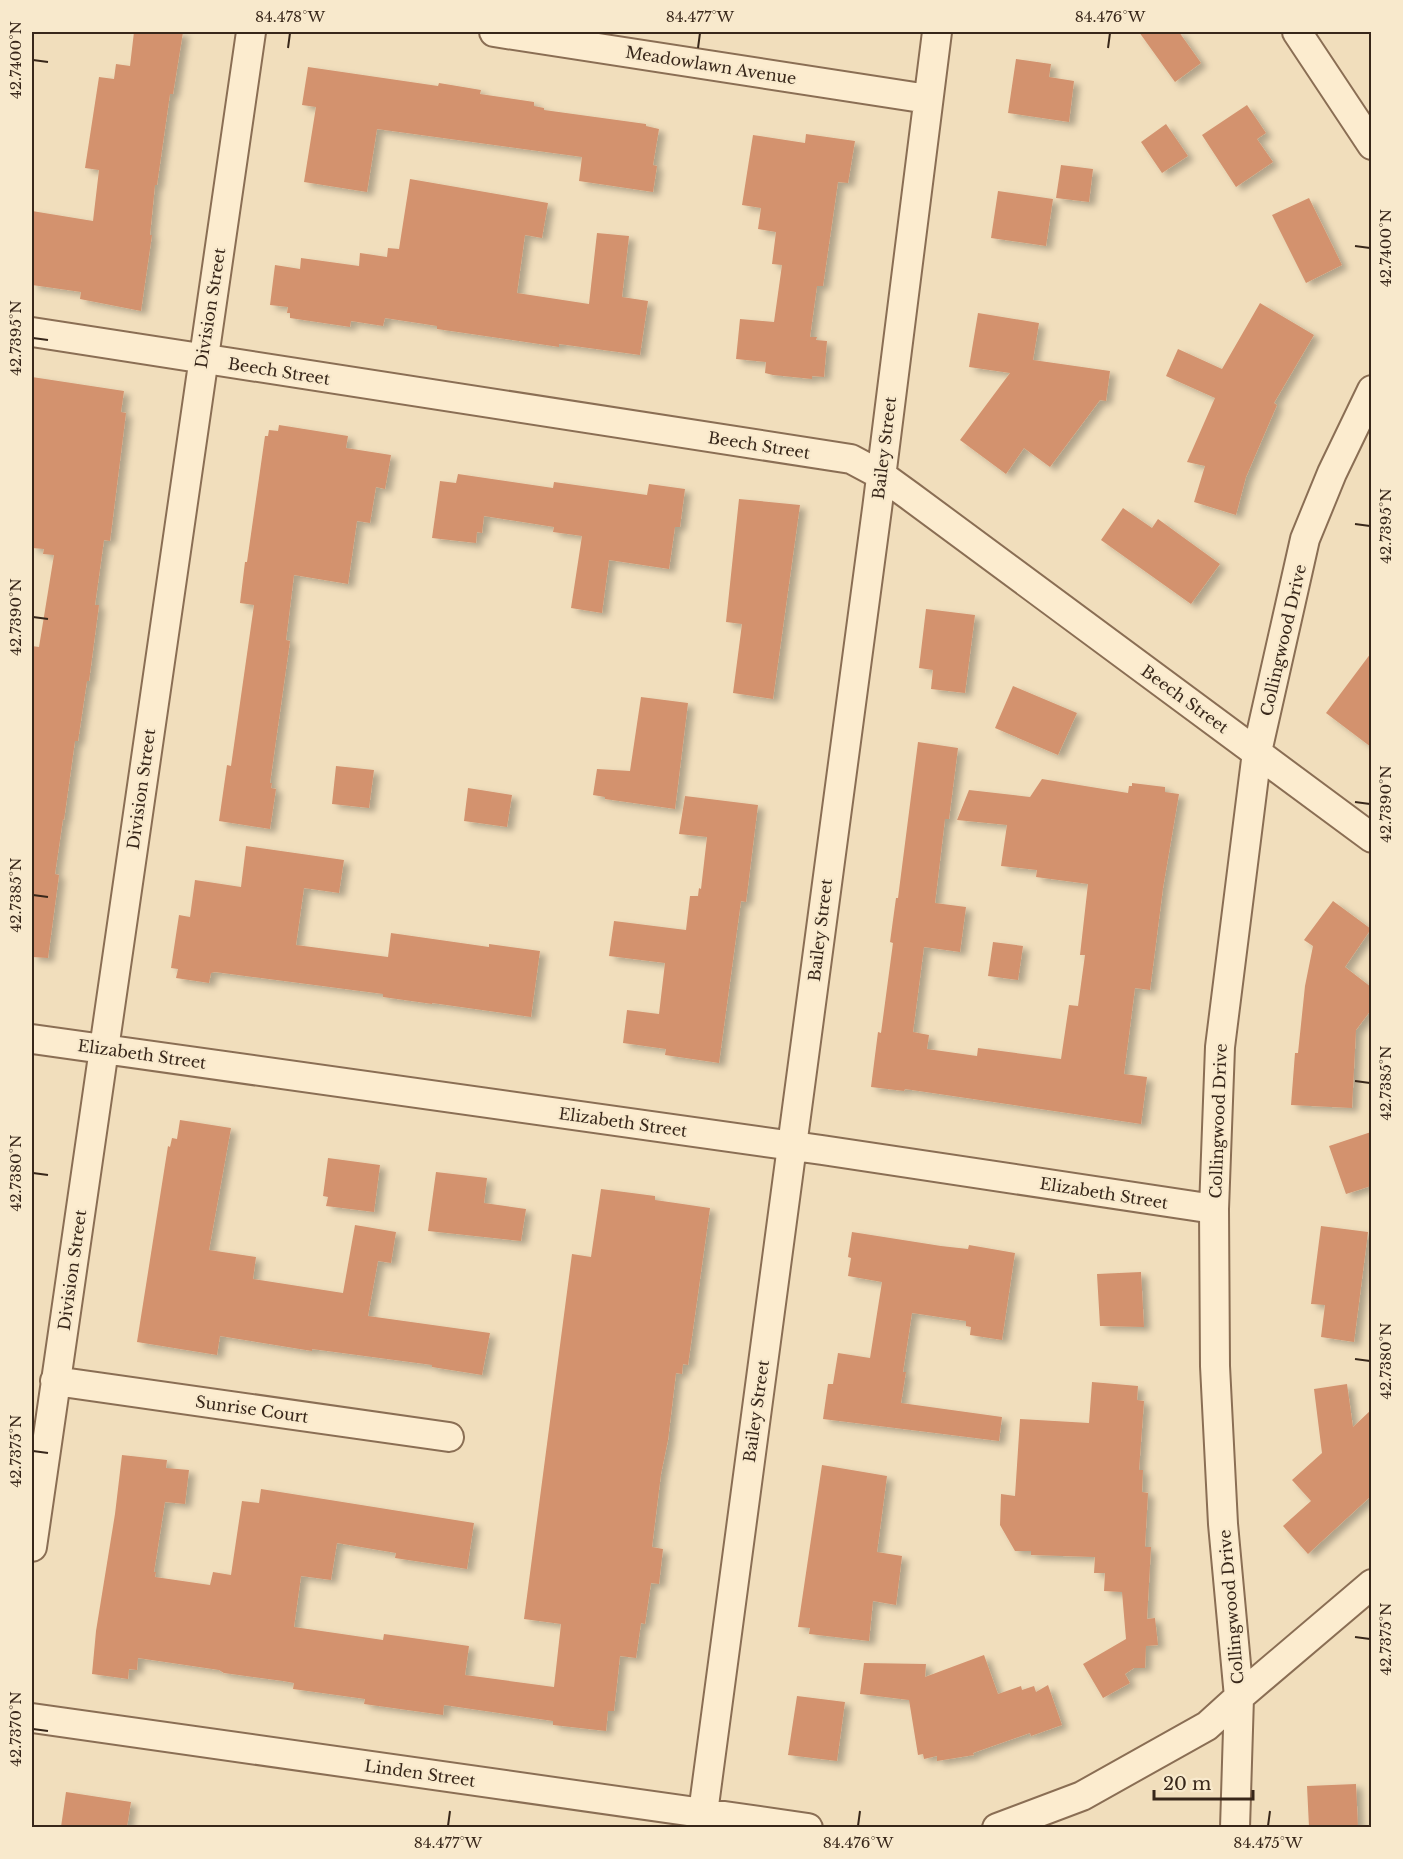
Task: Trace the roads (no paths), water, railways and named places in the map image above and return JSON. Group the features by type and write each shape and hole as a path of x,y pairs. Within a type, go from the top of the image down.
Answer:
{"street":[{"name":"Division Street","path":"32,1547 251,32"},
{"name":"Meadowlawn Avenue","path":"494,32 928,99"},
{"name":"Bailey Street","path":"702,1820 881,475 937,32"},
{"path":"1297,32 1371,145"},
{"name":"Beech Street","path":"32,332 851,459 881,475 1371,838"},
{"name":"Collingwood Drive","path":"1235,1827 1239,1697 1223,1524 1215,1366 1215,1209 1220,1047 1257,752 1305,539 1332,472 1362,426 1371,390"},
{"name":"Elizabeth Street","path":"32,1039 791,1146 1215,1209"},
{"name":"Sunrise Court","path":"56,1381 449,1437"},
{"path":"997,1827 1082,1796 1208,1726 1371,1584"},
{"name":"Linden Street","path":"32,1718 702,1820 808,1827"}]}
